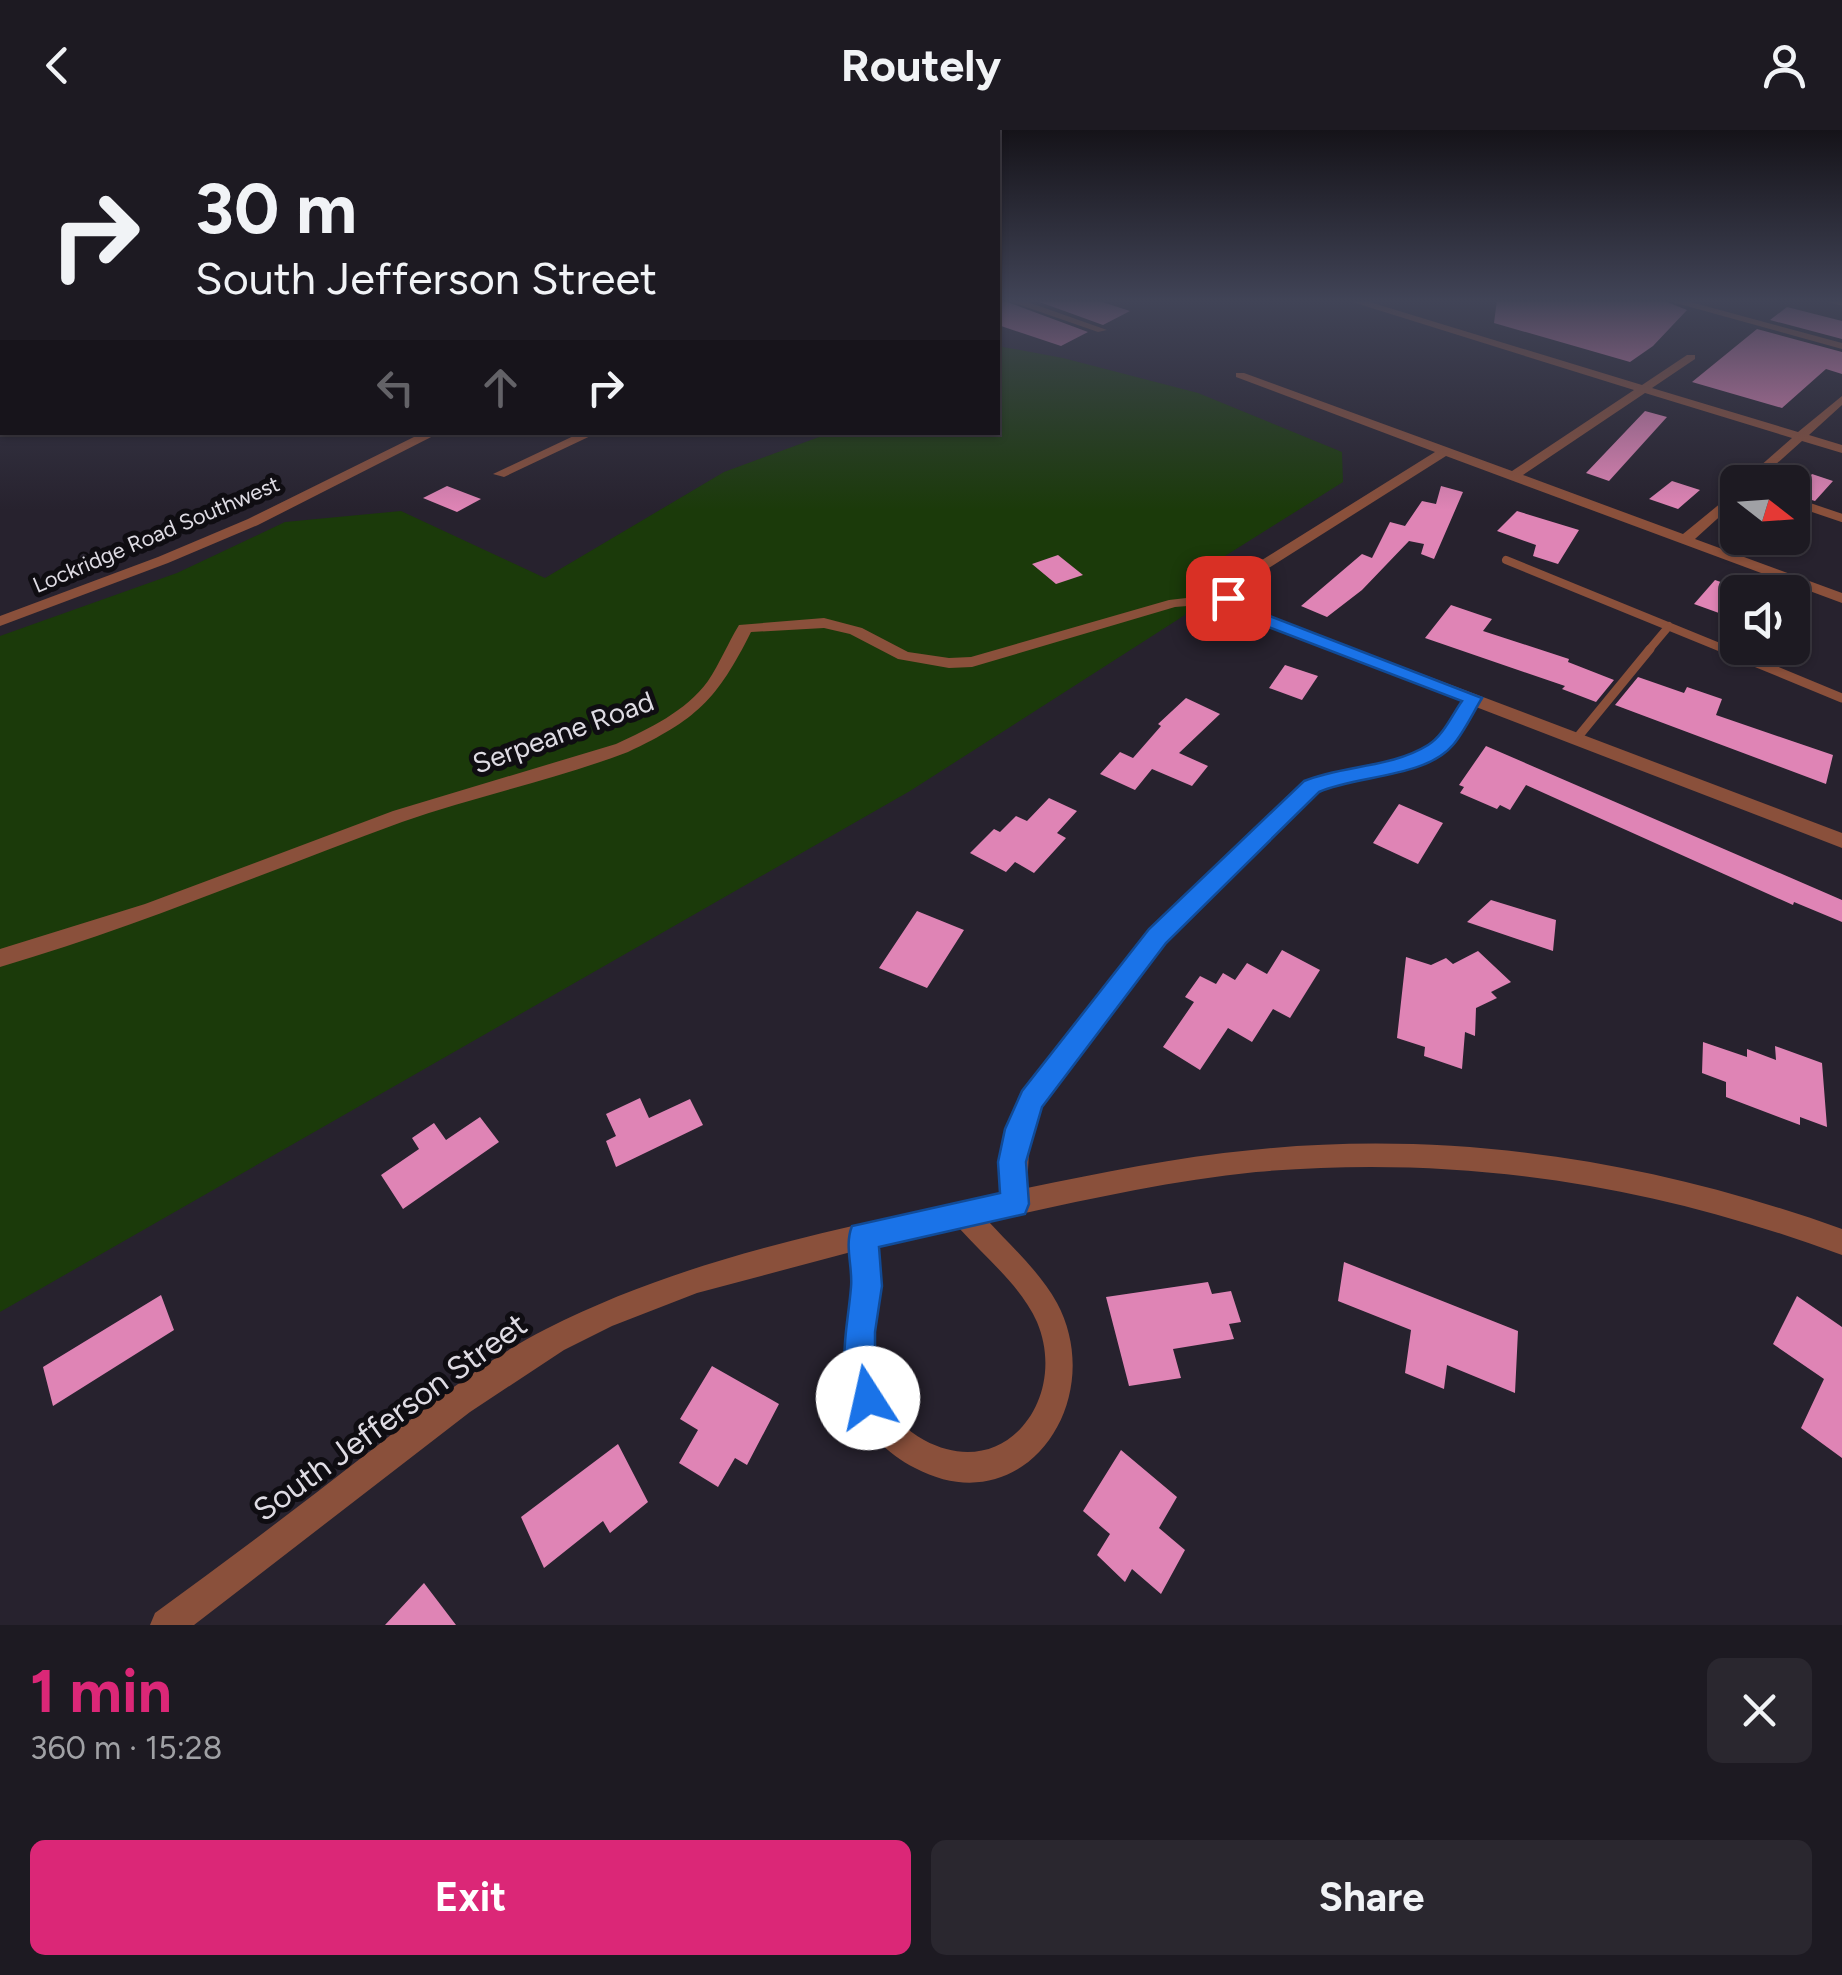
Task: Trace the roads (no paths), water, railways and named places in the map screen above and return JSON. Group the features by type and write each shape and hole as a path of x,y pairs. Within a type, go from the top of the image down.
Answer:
{"street":[{"path":"1583,370 1842,449"},
{"path":"1512,476 1671,370"},
{"path":"1240,375 1842,598"},
{"path":"1768,465 1842,399"},
{"name":"Lockridge Road Southwest","path":"0,621 253,522 430,435"},
{"path":"500,474 586,435"},
{"path":"1445,451 1230,586 1228,598 1248,613 1842,841"},
{"path":"1685,540 1720,508"},
{"name":"Serpeane Road","path":"0,958 134,918 402,815 554,770 654,732 682,716 709,693 745,628 824,623 856,631 904,656 949,663 990,659 1174,602 1228,598"},
{"path":"1015,1204 1012,1162 1018,1129 1031,1100 1157,936 1312,786 1331,778 1404,764 1434,750 1446,740 1473,698"},
{"name":"South Jefferson Street","path":"167,1625 434,1421 549,1343 630,1303 708,1274 863,1236 1015,1204 1257,1161 1348,1156 1518,1164 1618,1178 1718,1200 1842,1242"},
{"path":"863,1236 867,1286 858,1364 868,1398 888,1431 923,1460 956,1471 983,1472 1012,1459 1050,1415 1059,1384 1059,1351 1048,1315 965,1214"}],"lane":[{"path":"1810,507 1842,518"},
{"path":"1506,560 1842,698"},
{"path":"1577,738 1669,626"}]}
